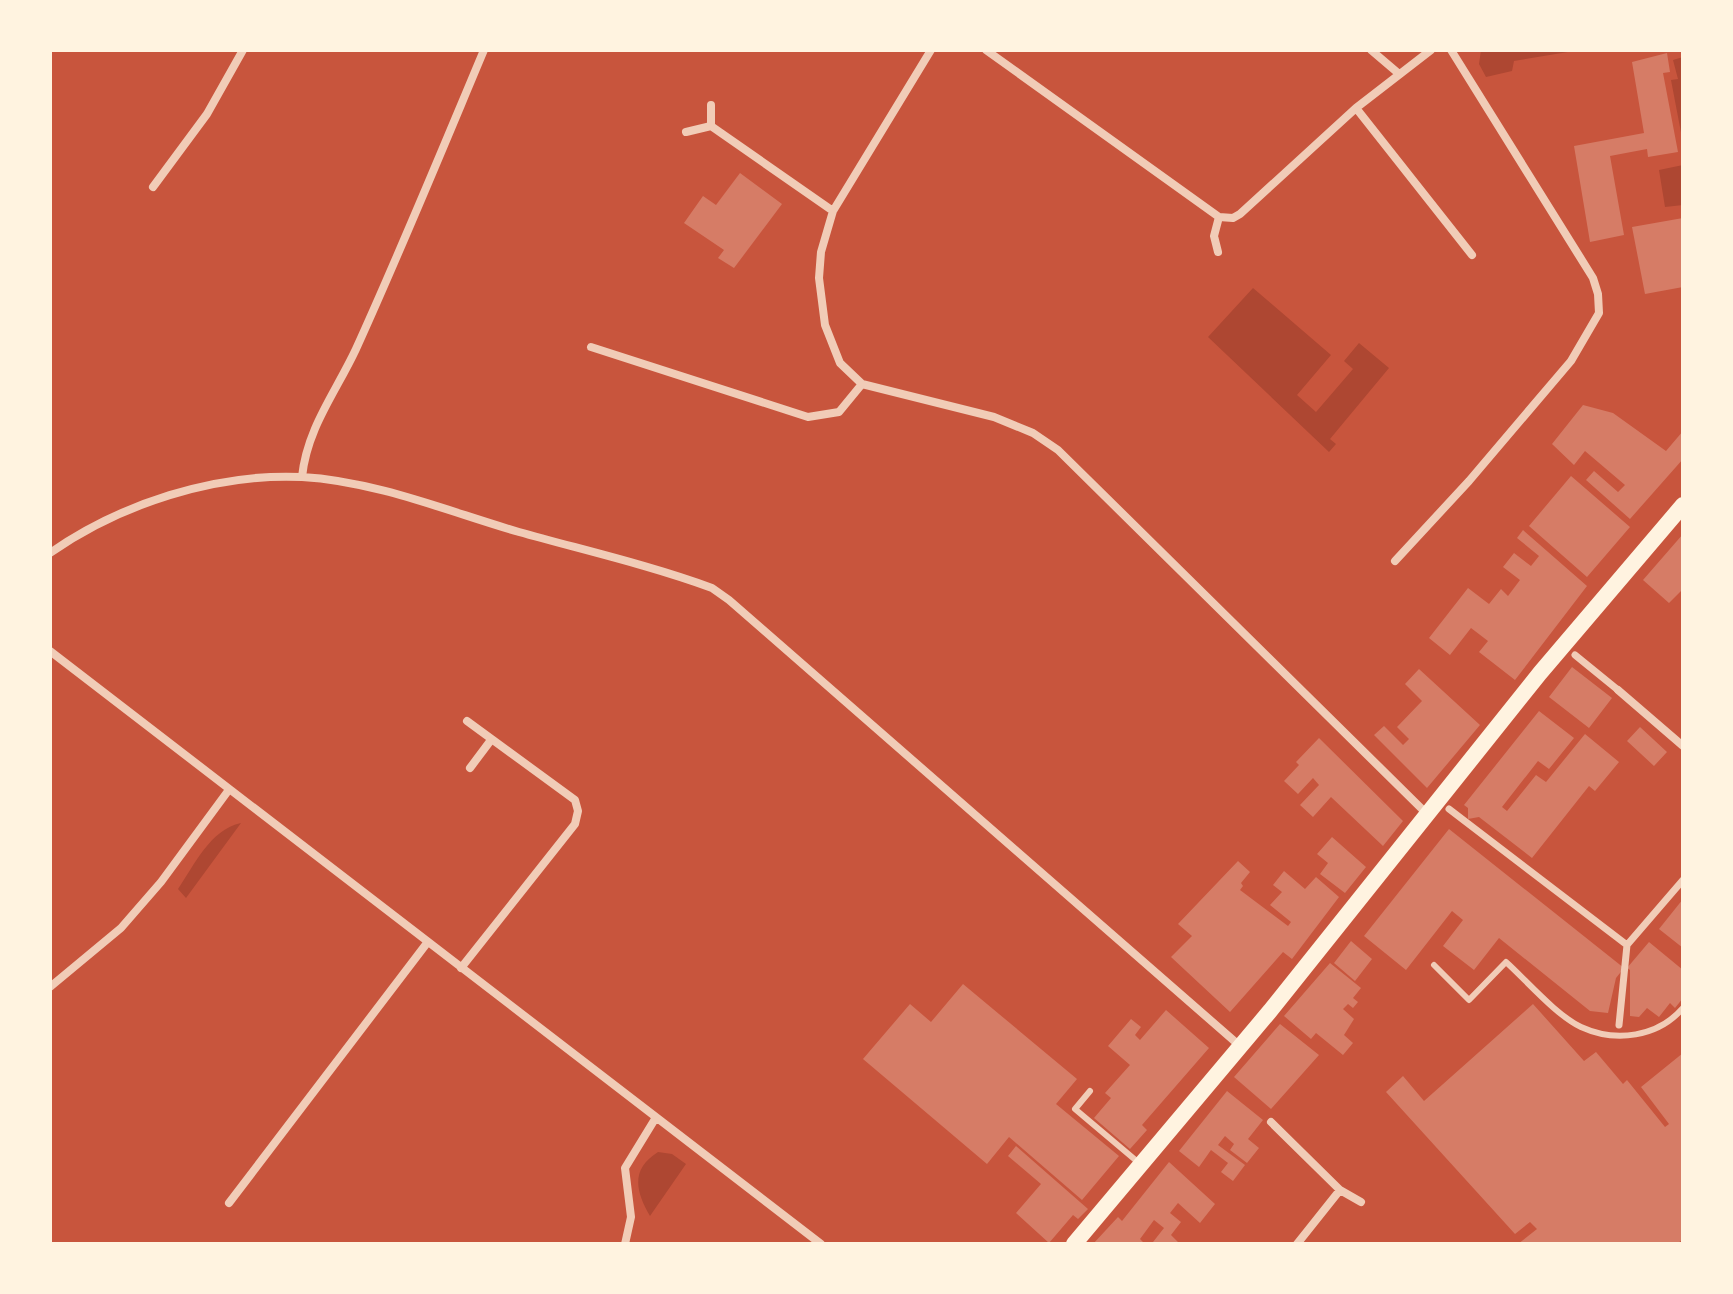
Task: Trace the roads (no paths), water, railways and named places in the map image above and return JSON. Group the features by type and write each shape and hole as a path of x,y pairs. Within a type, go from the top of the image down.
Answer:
{"main road":[{"path":"1074,1244 1142,1166 1428,815 1569,650 1683,505"}],"street":[{"path":"153,187 207,114 243,50"},
{"path":"302,477 306,450 321,411 355,351 484,50"},
{"path":"931,50 833,211 821,252 820,298 825,325 836,355 849,375 862,384 994,417 1033,433 1058,450 1428,815"},
{"path":"986,50 1219,217 1233,218 1356,108 1431,50"},
{"path":"1371,50 1398,73"},
{"path":"1395,561 1469,481 1555,380 1599,313 1600,301 1593,278 1451,50"},
{"path":"711,105 711,126"},
{"path":"1356,108 1472,255"},
{"path":"686,132 711,126 833,211"},
{"path":"1218,252 1214,236 1219,217"},
{"path":"591,347 808,417 839,412 862,384"},
{"path":"50,553 121,512 162,498 236,482 302,477 404,499 712,588 1240,1046"},
{"path":"1569,650 1683,746"},
{"path":"50,651 228,791 821,1244"},
{"path":"461,968 575,824 578,811 575,800 467,721"},
{"path":"470,768 491,740"},
{"path":"50,987 121,928 161,882 228,791"},
{"path":"1449,809 1627,945"},
{"path":"1619,1025 1627,945 1683,880"},
{"path":"229,1203 427,943"},
{"path":"625,1244 631,1217 625,1168 655,1119"},
{"path":"1271,1122 1340,1190 1361,1202"},
{"path":"1297,1244 1340,1190"}],"lane":[{"path":"1434,965 1469,1000 1506,962 1578,1026 1596,1032 1647,1033 1670,1022 1683,1008"},
{"path":"1090,1091 1075,1109 1142,1166"}]}
